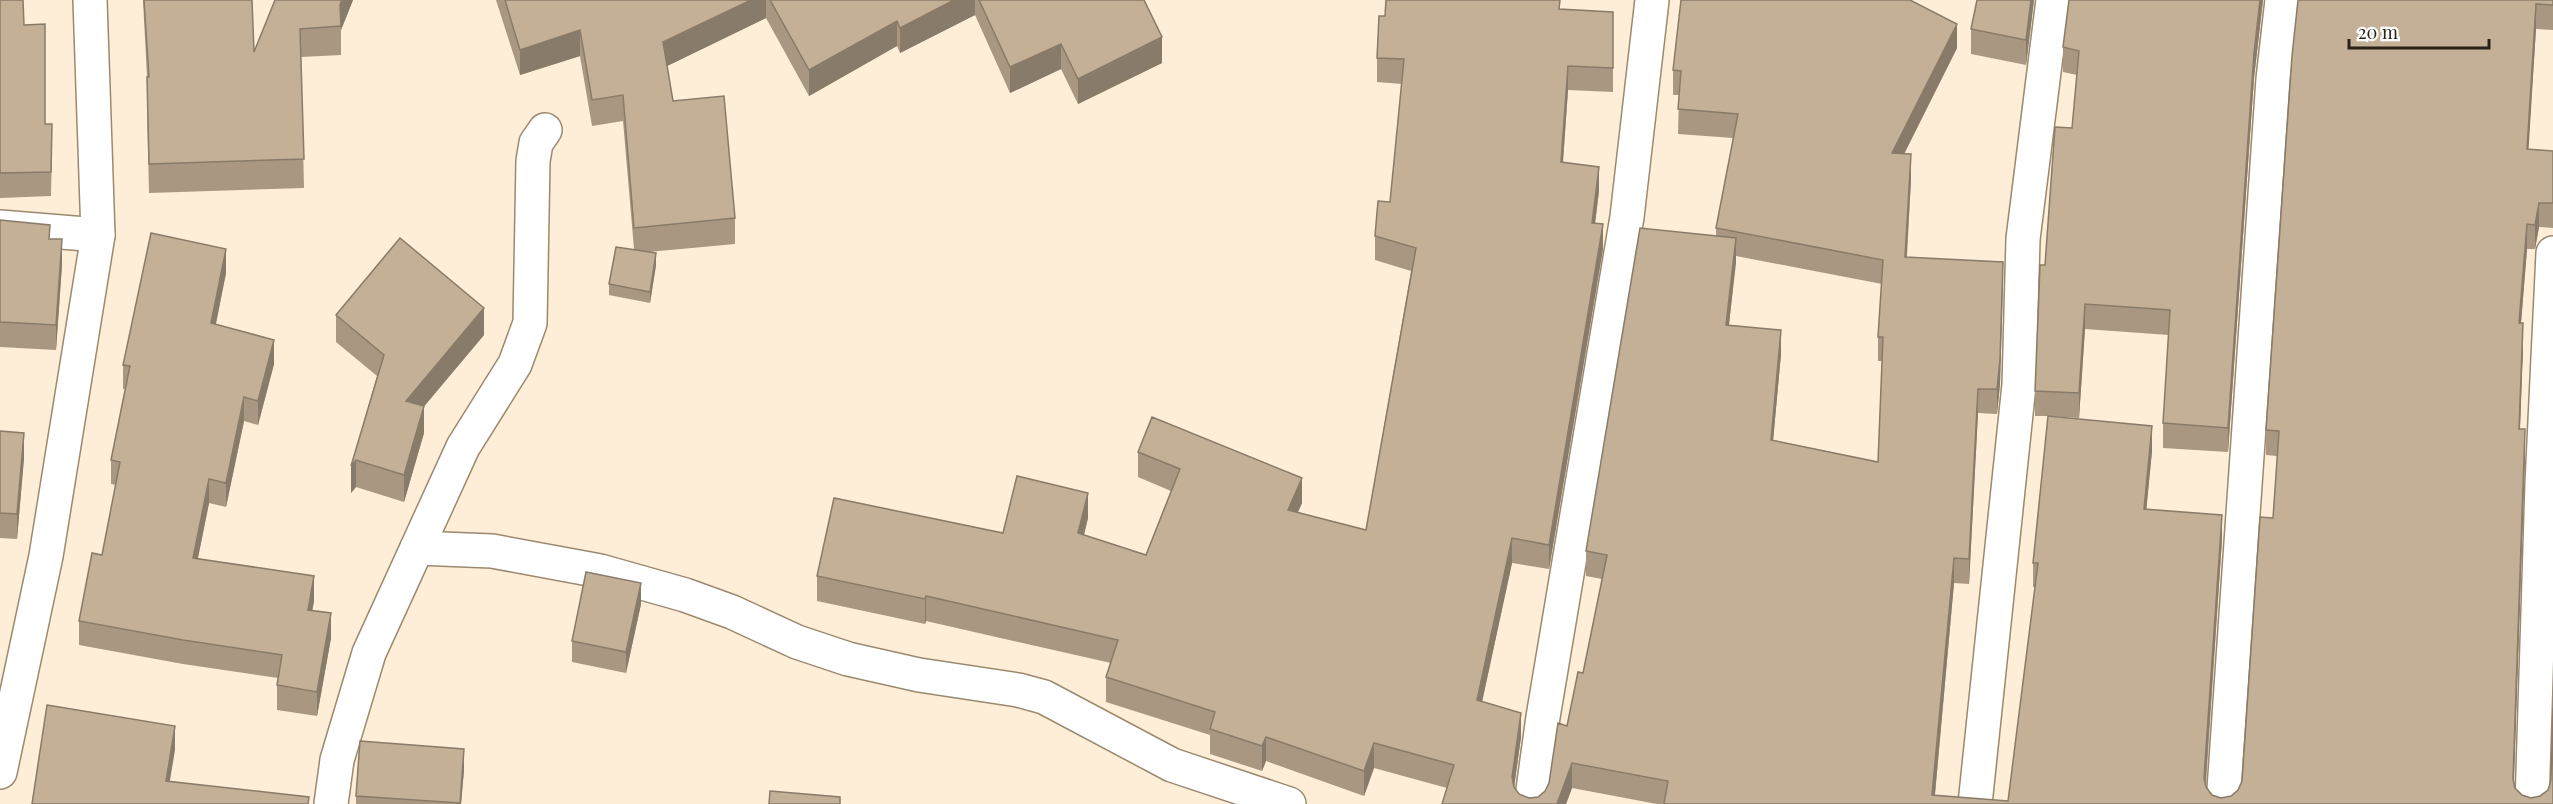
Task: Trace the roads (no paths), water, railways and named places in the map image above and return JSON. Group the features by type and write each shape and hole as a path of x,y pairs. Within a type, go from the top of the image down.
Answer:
{"street":[{"path":"0,772 46,556 98,235 90,0"},
{"path":"1532,804 1544,717 1627,217 1652,0"},
{"path":"1975,804 2019,385 2023,239 2053,0"},
{"path":"2223,804 2273,79 2282,0"},
{"path":"331,804 337,760 369,653 463,447 515,364 530,323 533,162 536,143 545,130"},
{"path":"0,227 98,235"},
{"path":"2532,804 2542,484 2553,253"},
{"path":"417,548 492,551 600,571 685,595 732,612 797,642 837,656 919,675 1018,690 1044,697 1172,765 1289,804"}]}
